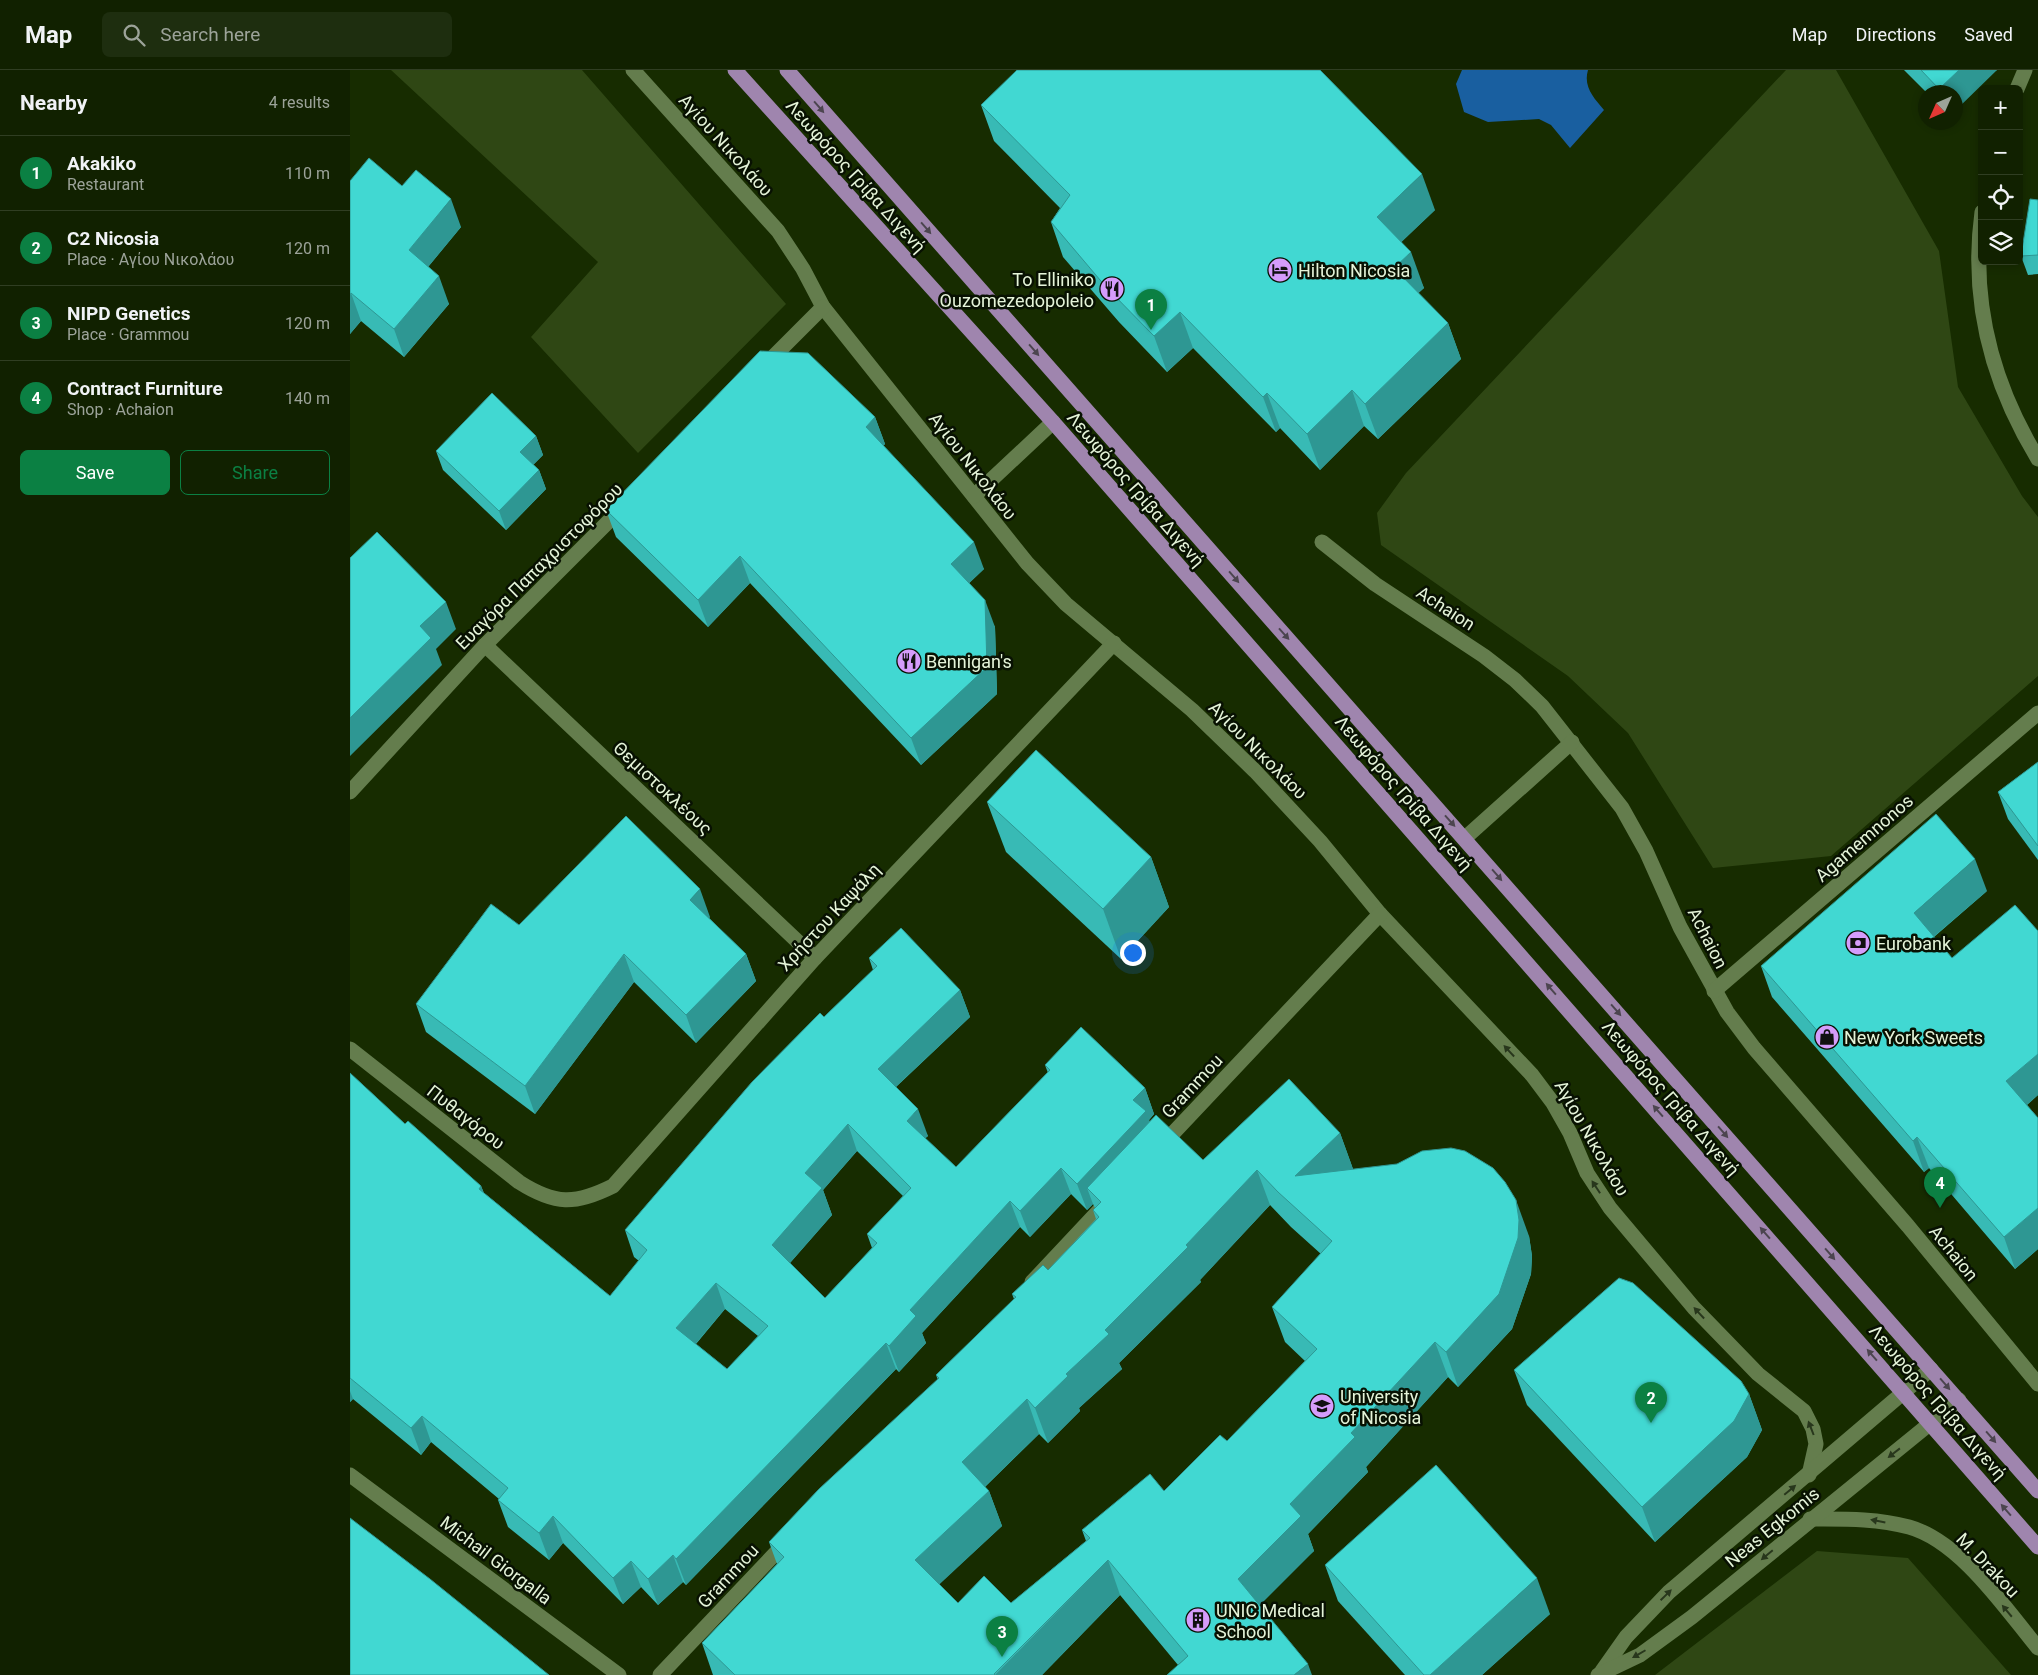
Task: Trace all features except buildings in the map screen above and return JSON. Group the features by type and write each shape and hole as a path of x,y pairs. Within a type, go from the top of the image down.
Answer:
{"main road":[{"name":"Λεωφόρος Γρίβα Διγενή","path":"735,70 1053,422 1932,1423 2038,1547"},
{"name":"Λεωφόρος Γρίβα Διγενή","path":"786,70 1465,838 2038,1491"}],"street":[{"name":"Αγίου Νικολάου","path":"633,70 778,231 803,269 823,307 1027,563 1066,604 1192,710 1255,771 1320,841 1380,914 1532,1076 1553,1103 1570,1133 1587,1173 1610,1208 1694,1308 1758,1374 1804,1411 1813,1429 1816,1444 1809,1475"},
{"path":"2019,85 2026,70"},
{"path":"1981,220 1977,249 1980,298 1989,350 2009,408 2038,459"},
{"path":"752,379 823,307"},
{"path":"974,496 1053,422"},
{"name":"Ευαγόρα Παπαχριστοφόρου","path":"350,792 485,645 632,498"},
{"name":"Achaion","path":"1322,542 1375,584 1484,656 1516,680 1542,706 1622,808 1714,991 1754,1048 1908,1226 2038,1384"},
{"name":"Χρήστου Καψάλη","path":"565,1201 591,1197 613,1186 815,958 1114,643"},
{"name":"Θεμιστοκλέους","path":"485,645 815,958"},
{"name":"Agamemnonos","path":"1714,991 2038,713"},
{"path":"1465,838 1572,742"},
{"name":"Grammou","path":"1152,1155 1380,914"},
{"name":"Πυθαγόρου","path":"350,1049 519,1182 540,1196 565,1201"},
{"path":"1022,1292 1118,1191"},
{"name":"Neas Egkomis","path":"1599,1674 1626,1637 1669,1592 1809,1475 1931,1369"},
{"name":"Neas Egkomis","path":"1599,1674 1640,1655 1692,1617 1958,1400"},
{"name":"Michail Giorgalla","path":"350,1474 619,1675"},
{"name":"M. Drakou","path":"1810,1519 1868,1519 1910,1527 1934,1538 1960,1559 1984,1584 2038,1648"},
{"name":"Grammou","path":"660,1675 797,1530"}],"green space":[{"path":"391,70 582,70 786,304 638,453 531,337 598,262"},
{"path":"1786,70 1836,70 1939,251 1958,387 2022,496 2038,517 2038,676 1831,856 1713,868 1628,733 1568,676 1381,545 1377,513 1406,473"},
{"path":"1817,1551 1908,1558 2011,1675 1655,1675"}],"water":[{"path":"1462,70 1588,70 1588,87 1593,97 1604,110 1570,148 1551,125 1539,119 1488,122 1464,112 1456,84"}],"place":[{"name":"Hilton Nicosia","path":"1280,270"},
{"name":"To Elliniko Ouzomezedopoleio","path":"1112,289"},
{"name":"Akakiko","path":"1151,330"},
{"name":"Bennigan's","path":"909,661"},
{"name":"Eurobank","path":"1858,943"},
{"name":"New York Sweets","path":"1827,1037"},
{"name":"Contract Furniture","path":"1940,1208"},
{"name":"University of Nicosia","path":"1322,1406"},
{"name":"C2 Nicosia","path":"1651,1423"},
{"name":"UNIC Medical School","path":"1198,1620"},
{"name":"NIPD Genetics","path":"1002,1657"}]}
